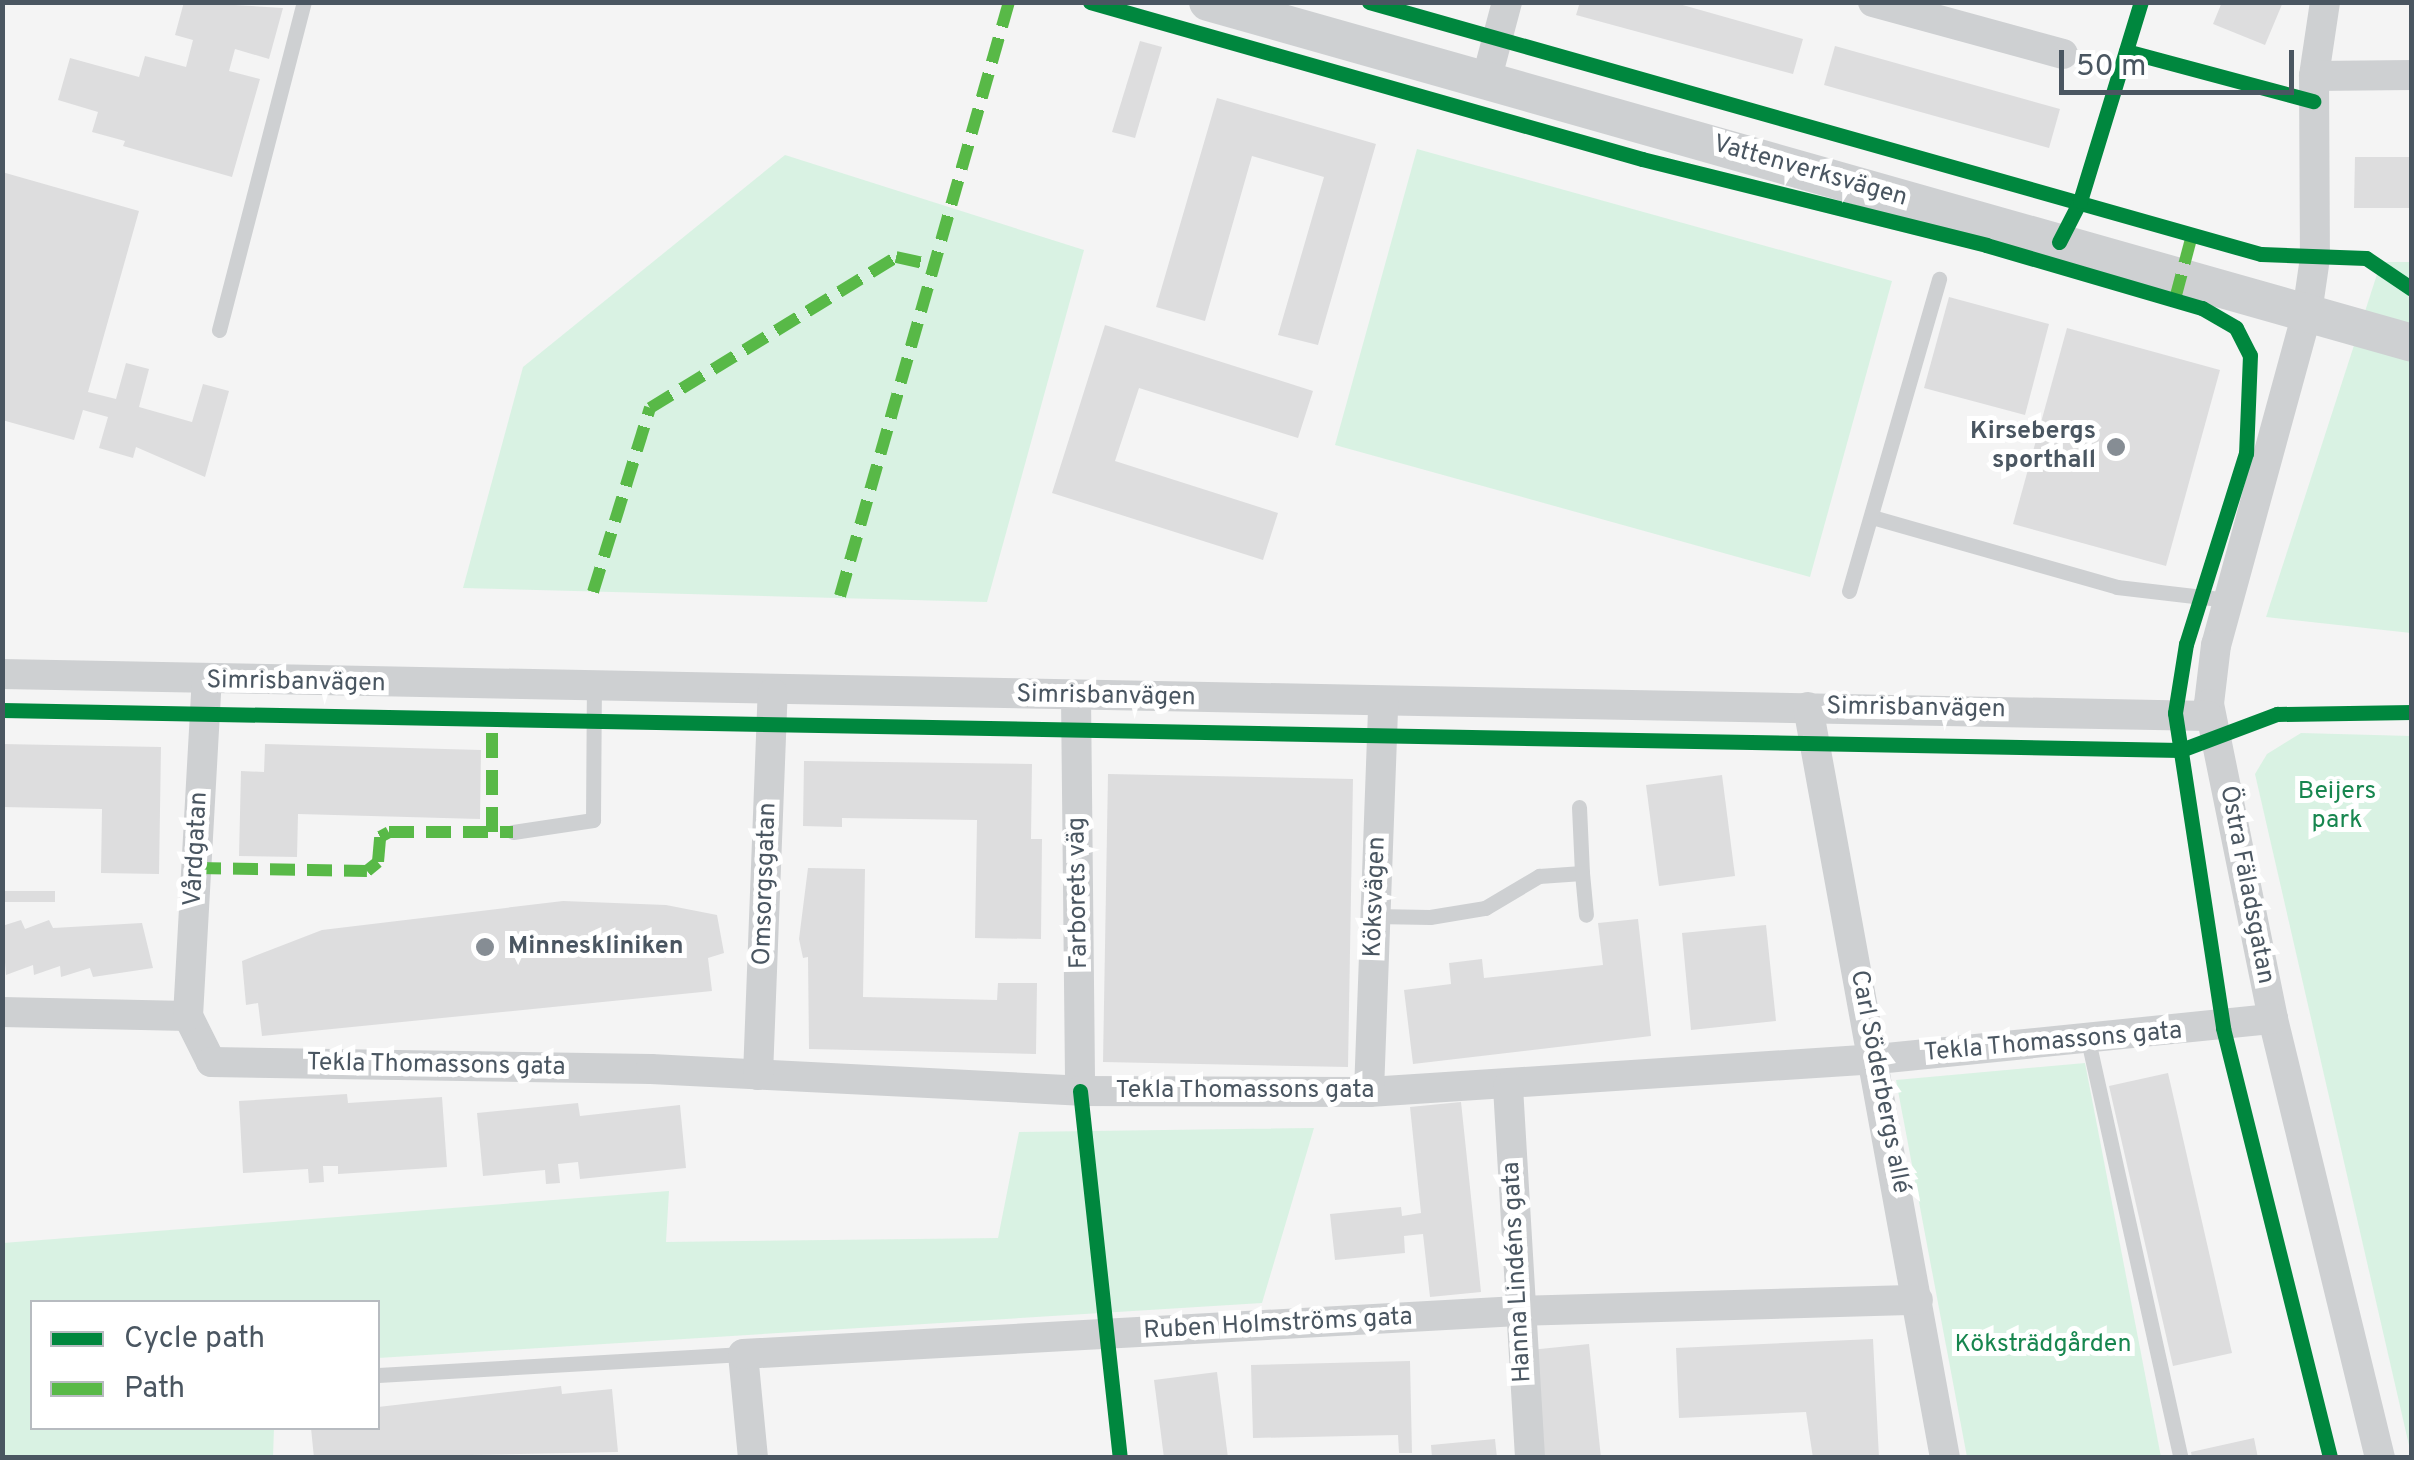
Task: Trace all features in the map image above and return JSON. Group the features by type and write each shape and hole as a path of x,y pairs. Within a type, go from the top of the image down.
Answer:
{"street":[{"name":"Vattenverksvägen","path":"1208,2 2412,343"},
{"path":"1486,81 1507,2"},
{"path":"1873,2 1991,17 2063,54"},
{"name":"Östra Fäladsgatan","path":"2325,2 2314,76 2315,258 2308,313 2228,600 2212,671 2210,716 2273,1019 2380,1458"},
{"path":"2314,76 2412,76"},
{"name":"Simrisbanvägen","path":"2,674 773,692 2210,716"},
{"name":"Vårdgatan","path":"188,1016 207,681"},
{"name":"Omsorgsgatan","path":"758,1075 773,692"},
{"name":"Farborets väg","path":"1076,696 1080,1090"},
{"name":"Köksvägen","path":"1369,1092 1383,702"},
{"name":"Carl Söderbergs allé","path":"1808,707 1877,1059 1945,1458"},
{"path":"2,1012 188,1016"},
{"name":"Tekla Thomassons gata","path":"188,1016 211,1062 758,1075 1080,1090 1369,1092 1508,1086 1877,1059 2273,1019"},
{"name":"Hanna Lindéns gata","path":"1508,1086 1518,1312 1530,1458"},
{"name":"Ruben Holmströms gata","path":"743,1354 1518,1312 1918,1300"},
{"path":"743,1354 753,1458"}],"lane":[{"path":"219,330 304,2"},
{"path":"1848,590 1938,279"},
{"path":"1872,517 2117,587 2228,600"},
{"path":"513,832 593,820 594,688"},
{"path":"1579,806 1586,915"},
{"path":"1375,916 1430,917 1484,908 1539,876 1582,873"},
{"path":"2088,1040 2181,1458"},
{"path":"380,1375 743,1354"}],"green space":[{"path":"1417,149 1892,281 1810,577 1335,445"},
{"path":"785,155 1084,250 987,602 463,588 523,367"},
{"path":"2381,262 2411,262 2411,633 2266,617"},
{"name":"Beijers park","path":"2301,733 2411,736 2411,1454 2255,774 2267,754"},
{"name":"Köksträdgården","path":"2085,1063 2161,1457 1967,1457 1896,1080"},
{"path":"1314,1128 1262,1303 380,1358 380,1300 30,1300 30,1430 274,1430 273,1457 3,1457 3,1243 669,1191 666,1242 998,1238 1019,1132"}],"building":[{"path":"184,2 283,8 269,59 235,49 229,71 260,79 232,177 123,146 125,141 92,132 98,112 58,100 70,58 139,77 145,56 186,67 193,40 175,35"},
{"path":"1580,2 1672,2 1803,39 1793,74 1576,15"},
{"path":"2222,2 2283,2 2265,45 2213,24"},
{"path":"1140,41 1162,47 1135,138 1112,132"},
{"path":"1835,46 2060,109 2049,148 1824,85"},
{"path":"1217,98 1376,144 1318,345 1278,335 1324,177 1252,156 1205,321 1156,307"},
{"path":"2355,157 2412,157 2412,208 2354,208"},
{"path":"2,172 139,211 88,392 116,399 126,363 149,369 139,407 192,422 203,384 229,391 205,477 136,447 133,458 99,448 108,417 83,410 74,440 2,420"},
{"path":"1949,297 2049,324 2025,415 1924,388"},
{"path":"1105,325 1313,391 1298,438 1139,388 1115,461 1278,513 1263,560 1052,493"},
{"name":"Kirsebergs sporthall","path":"2067,328 2220,370 2166,566 2013,524"},
{"path":"2,744 161,747 159,874 101,873 102,809 2,807"},
{"path":"265,744 481,750 480,819 298,814 297,857 239,856 241,771 264,772"},
{"path":"804,761 1032,764 1031,839 1042,839 1041,939 975,938 977,820 842,818 842,827 803,826"},
{"path":"1108,774 1353,779 1348,1067 1103,1062"},
{"path":"1722,775 1735,876 1659,886 1646,785"},
{"path":"808,868 865,869 863,997 997,1000 998,983 1037,983 1036,1054 809,1049 808,957 803,958 799,939"},
{"path":"2,891 55,891 55,902 2,902"},
{"path":"563,901 666,905 717,915 724,953 708,958 712,991 262,1036 258,1003 246,1005 242,961 322,930"},
{"path":"1638,919 1651,1036 1413,1064 1404,990 1451,984 1449,963 1482,959 1484,978 1603,965 1598,923"},
{"path":"21,920 25,929 49,920 53,928 142,923 153,968 93,977 90,968 61,977 60,966 34,975 33,965 6,975 2,926"},
{"path":"1766,925 1776,1021 1691,1030 1682,933"},
{"path":"2168,1073 2232,1353 2173,1366 2109,1086"},
{"path":"347,1094 348,1103 442,1097 447,1167 338,1174 338,1166 323,1166 324,1182 309,1183 308,1169 243,1173 239,1101"},
{"path":"1461,1102 1481,1292 1430,1297 1423,1234 1404,1236 1405,1253 1335,1260 1330,1214 1401,1207 1402,1216 1421,1213 1410,1107"},
{"path":"578,1103 580,1116 680,1105 686,1168 580,1179 578,1162 558,1164 560,1183 546,1184 545,1170 483,1176 477,1113"},
{"path":"1873,1339 1879,1458 1813,1458 1806,1412 1679,1418 1676,1348"},
{"path":"1589,1344 1601,1458 1541,1458 1530,1350"},
{"path":"1410,1361 1412,1453 1399,1453 1398,1435 1253,1438 1251,1365"},
{"path":"1217,1372 1228,1458 1164,1458 1154,1380"},
{"path":"561,1386 562,1394 612,1389 618,1452 314,1458 311,1430 380,1430 380,1407"},
{"path":"2254,1438 2258,1458 2192,1458 2191,1452"},
{"path":"1495,1439 1497,1458 1432,1458 1431,1445"}],"marked path":[{"path":"840,596 1009,2"},
{"path":"2175,299 2192,235"},
{"path":"593,592 650,408 896,257 937,266"},
{"path":"492,720 492,832"},
{"path":"196,868 367,871 378,862 380,837 389,832 513,832"}],"cycle path":[{"path":"1090,2 1642,159 1986,245 2202,308 2236,328 2250,355 2246,453 2186,644 2175,713 2223,1028 2330,1458"},
{"path":"1369,2 2261,254 2366,258 2412,289"},
{"path":"2059,242 2080,201 2141,2"},
{"path":"2126,51 2313,101"},
{"path":"2,710 2181,750 2277,714 2412,712"},
{"path":"1080,1091 1120,1458"}],"place":[{"name":"Kirsebergs sporthall","path":"2116,447"},
{"name":"Minneskliniken","path":"485,947"}]}
